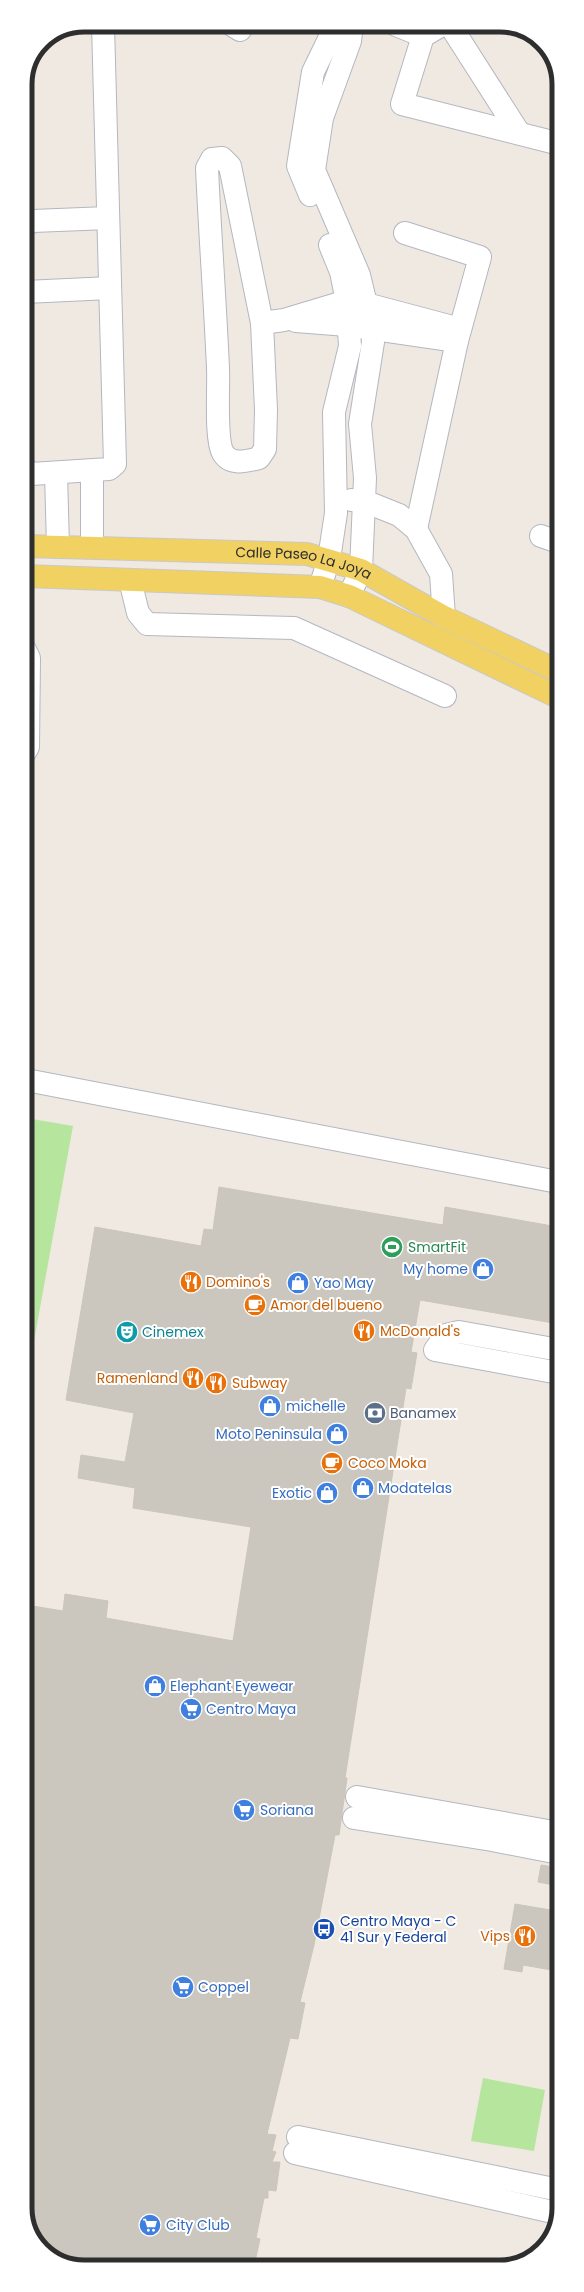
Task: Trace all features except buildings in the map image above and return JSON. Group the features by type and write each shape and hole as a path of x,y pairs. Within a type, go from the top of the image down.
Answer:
{"main road":[{"name":"Calle Paseo La Joya","path":"32,546 307,554 329,559 361,570 444,617 552,669"},
{"name":"Calle Paseo La Joya","path":"32,576 320,587 349,596 552,694"}],"street":[{"path":"32,474 109,470 115,464 103,32"},
{"path":"335,32 331,35 313,72 306,168 341,272 372,329 373,342 360,424 365,478 361,570 349,596"},
{"path":"306,168 322,118 350,41 351,32"},
{"path":"413,32 423,36"},
{"path":"430,32 423,36 402,104 552,142"},
{"path":"454,32 519,133"},
{"path":"222,158 230,166 262,323 266,410 265,449 259,458 244,462 229,459 223,452 219,432 218,369 207,168 212,159 222,158"},
{"path":"32,221 108,218"},
{"path":"405,233 480,257 458,335 416,529"},
{"path":"32,292 110,288"},
{"path":"320,587 329,559 337,499 334,412 350,346 347,325 356,302"},
{"path":"262,323 284,320 356,302 458,335"},
{"path":"284,320 347,325 372,329 458,335"},
{"path":"92,471 92,547"},
{"path":"56,473 58,547"},
{"path":"337,499 364,501 399,515 416,529 441,574 444,617"},
{"path":"130,580 138,613 147,624 294,628 445,696"},
{"path":"32,1081 552,1181"},
{"path":"552,1349 459,1332 446,1335 435,1350 552,1372"},
{"path":"355,1808 494,1830 552,1834"},
{"path":"494,1830 552,1851"},
{"path":"296,2145 437,2175 552,2189"},
{"path":"437,2175 552,2211"}],"green space":[{"path":"32,1119 73,1126 32,1352"},
{"path":"483,2078 545,2090 534,2151 471,2141"}],"place":[{"name":"SmartFit","path":"392,1247"},
{"name":"My home","path":"483,1269"},
{"name":"Domino's","path":"191,1282"},
{"name":"Yao May","path":"298,1283"},
{"name":"Amor del bueno","path":"255,1305"},
{"name":"McDonald's","path":"364,1331"},
{"name":"Cinemex","path":"127,1332"},
{"name":"Ramenland","path":"193,1378"},
{"name":"Subway","path":"216,1383"},
{"name":"michelle","path":"270,1406"},
{"name":"Banamex","path":"375,1413"},
{"name":"Moto Peninsula","path":"337,1434"},
{"name":"Coco Moka","path":"332,1463"},
{"name":"Modatelas","path":"363,1488"},
{"name":"Exotic","path":"327,1493"},
{"name":"Elephant Eyewear","path":"155,1686"},
{"name":"Centro Maya","path":"191,1709"},
{"name":"Soriana","path":"244,1810"},
{"name":"Centro Maya - C 41 Sur y Federal","path":"324,1929"},
{"name":"Vips","path":"525,1936"},
{"name":"Coppel","path":"183,1987"},
{"name":"City Club","path":"150,2225"}]}
